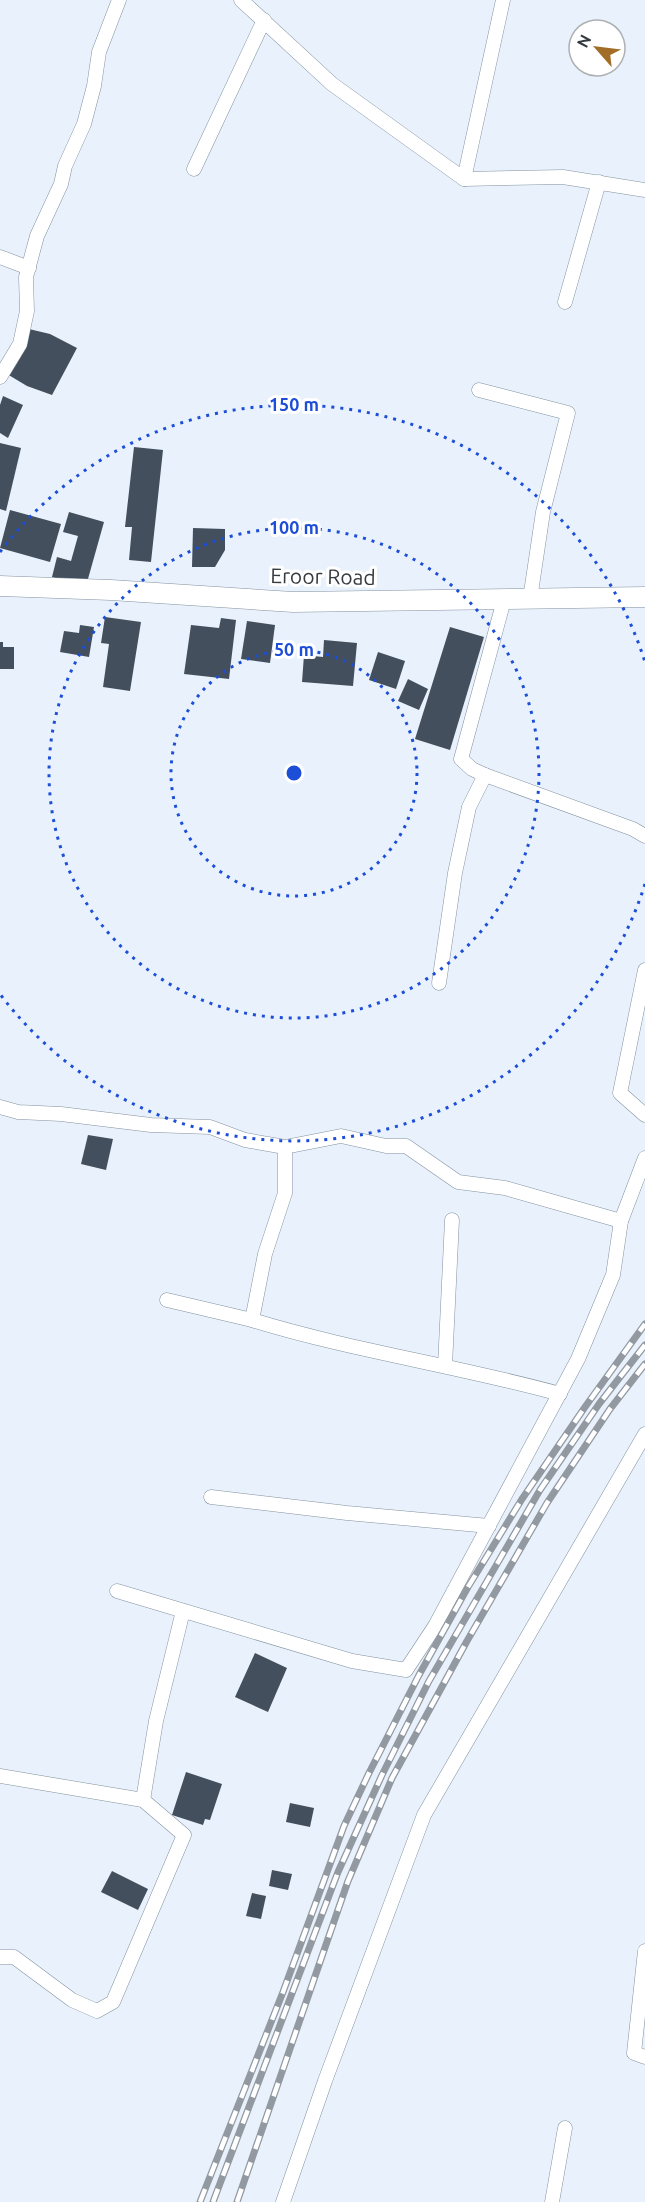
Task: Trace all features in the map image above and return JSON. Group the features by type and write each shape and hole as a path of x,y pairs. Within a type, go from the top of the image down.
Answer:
{"main road":[{"name":"Eroor Road","path":"0,586 111,590 293,602 645,597"}],"street":[{"path":"2,371 20,344 27,311 26,277 37,236 61,184 65,166 84,124 94,86 99,52 119,0"},
{"path":"242,0 332,84 464,179 563,177 645,190"},
{"path":"464,179 503,0"},
{"path":"194,169 264,20"},
{"path":"565,302 599,182"},
{"path":"0,257 28,268"},
{"path":"479,390 568,413 543,512 530,599"},
{"path":"504,600 461,759 472,769 485,775 642,834 645,819"},
{"path":"439,983 455,873 469,807 485,775"},
{"path":"645,970 620,1093 645,1115"},
{"path":"0,1107 18,1112 61,1114 151,1125 210,1127 245,1140 285,1147 341,1136 386,1146 406,1146 458,1182 505,1188 621,1221"},
{"path":"252,1320 265,1254 285,1193 285,1147"},
{"path":"117,1591 352,1661 406,1670 435,1626 578,1359 613,1275 621,1221 645,1158"},
{"path":"445,1366 452,1220"},
{"path":"167,1300 504,1378 560,1394"},
{"path":"283,2202 325,2080 424,1815 645,1434"},
{"path":"211,1497 347,1513 489,1526"},
{"path":"143,1800 156,1721 183,1611"},
{"path":"0,1776 143,1800 184,1835 114,2002 97,2011 72,2000 14,1957 0,1957"},
{"path":"645,1951 634,2053 645,2057"},
{"path":"552,2202 565,2128"}],"building":[{"path":"29,329 50,334 77,348 52,395 27,386 7,374"},
{"path":"3,396 23,405 8,438 0,433 0,405"},
{"path":"0,443 21,448 6,511 0,509"},
{"path":"134,447 163,450 151,562 129,560 132,527 125,527"},
{"path":"10,510 61,524 50,562 0,548"},
{"path":"69,512 104,522 86,586 52,577 57,557 71,561 78,536 63,532"},
{"path":"193,528 225,529 225,550 215,567 192,567"},
{"path":"105,617 141,622 130,691 103,687 109,644 101,643"},
{"path":"221,618 236,620 229,679 184,674 191,625 219,628"},
{"path":"247,621 275,625 270,663 241,659"},
{"path":"80,625 94,627 89,657 60,652 64,631 79,633"},
{"path":"450,627 484,637 450,750 415,739"},
{"path":"324,640 357,643 353,686 302,682 304,655 323,657"},
{"path":"0,642 3,642 3,647 14,647 14,669 0,669"},
{"path":"378,652 405,661 396,689 369,680"},
{"path":"408,679 428,689 419,710 398,701"},
{"path":"88,1135 113,1139 106,1170 81,1164"},
{"path":"255,1653 287,1668 268,1712 235,1697"},
{"path":"186,1772 222,1784 210,1820 205,1819 203,1825 172,1815"},
{"path":"290,1803 314,1808 310,1827 286,1822"},
{"path":"272,1870 292,1874 288,1890 269,1886"},
{"path":"112,1871 148,1889 138,1910 101,1892"},
{"path":"252,1893 266,1896 261,1919 246,1916"}],"railway":[{"path":"200,2202 283,1992 344,1826 369,1773 419,1675 468,1587 522,1499 645,1324"},
{"path":"213,2202 338,1872 382,1775 429,1681 540,1490 599,1404 645,1345"},
{"path":"237,2202 348,1881 392,1778 467,1641 547,1503 610,1409 645,1364"}]}
